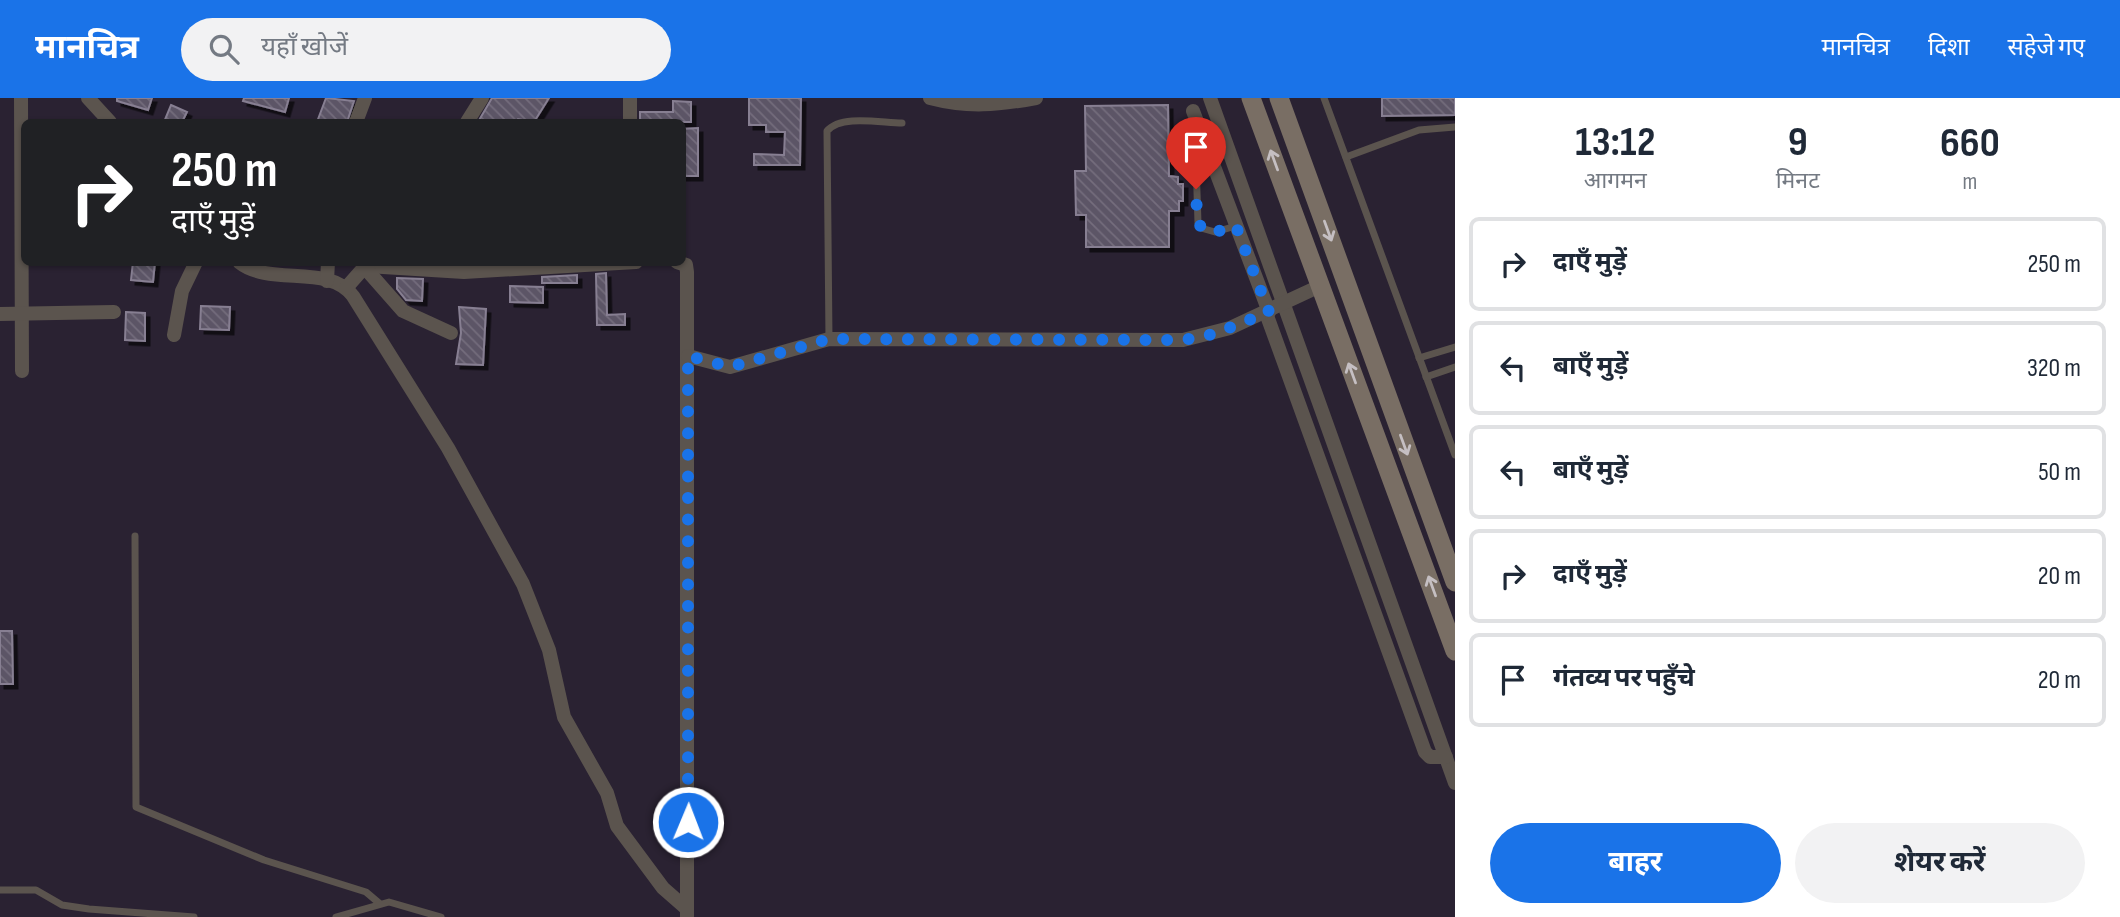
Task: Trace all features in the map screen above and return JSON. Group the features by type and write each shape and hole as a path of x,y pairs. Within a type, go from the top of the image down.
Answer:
{"street":[{"path":"21,98 21,119"},
{"path":"89,98 107,119"},
{"path":"357,119 365,98"},
{"path":"469,119 482,98"},
{"path":"630,98 630,119"},
{"path":"930,98 976,107 1036,98"},
{"path":"1210,98 1455,783"},
{"path":"1251,98 1455,650"},
{"path":"1279,98 1455,582"},
{"path":"1193,111 1268,312 1425,752 1430,757 1446,757"},
{"path":"22,266 22,372"},
{"path":"174,335 182,291 194,266"},
{"path":"246,266 327,281 346,288 448,448 523,584 545,639 565,717 607,793 617,826 663,888 687,913"},
{"path":"327,281 328,266"},
{"path":"346,288 368,266 464,272 577,266"},
{"path":"368,266 403,311 451,333"},
{"path":"684,266 687,268 688,356 687,913"},
{"path":"688,356 730,367 829,339 1183,340 1214,334 1284,305 1320,286"},
{"path":"0,314 114,312"}],"lane":[{"path":"1324,98 1455,456"},
{"path":"829,339 827,131 834,125 849,122 902,123"},
{"path":"1346,157 1419,130 1455,127"},
{"path":"1206,147 1196,161 1198,222 1201,228 1215,232 1236,226"},
{"path":"1419,358 1455,347"},
{"path":"1426,377 1455,367"},
{"path":"135,536 136,807 291,870 366,892 379,903"},
{"path":"0,891 36,890 62,905 80,908 194,917"},
{"path":"337,917 379,903 397,903 441,917"}],"building":[{"path":"117,98 152,98 148,110 117,101"},
{"path":"244,98 289,98 285,112 243,101"},
{"path":"326,98 354,101 348,119 318,119"},
{"path":"492,98 549,98 536,119 480,119"},
{"path":"749,98 801,98 800,165 754,165 754,154 784,155 785,132 766,132 766,125 749,125"},
{"path":"1382,98 1455,98 1455,115 1382,116"},
{"path":"673,101 691,102 691,122 686,122 686,119 640,119 640,112 673,112"},
{"path":"171,105 187,112 184,119 165,119"},
{"path":"1168,105 1169,176 1178,177 1178,184 1183,184 1183,201 1179,201 1179,211 1169,211 1169,247 1086,247 1086,215 1076,215 1075,171 1086,171 1085,106"},
{"path":"698,128 698,176 686,176 686,129"},
{"path":"133,266 155,266 153,282 131,280"},
{"path":"606,273 607,315 625,314 625,325 597,325 596,274"},
{"path":"577,275 577,283 542,283 542,277"},
{"path":"397,278 423,279 422,301 406,300 397,289"},
{"path":"510,286 543,287 543,303 510,302"},
{"path":"201,306 230,307 229,330 200,329"},
{"path":"459,307 486,309 483,365 456,364 461,333"},
{"path":"126,312 145,313 145,341 125,340"},
{"path":"0,631 12,631 13,684 0,684"}],"route":[{"path":"688,822 688,356 730,367 829,339 1154,341 1183,340 1214,334 1269,312 1236,226 1215,232 1201,228 1197,216 1196,189"}]}
